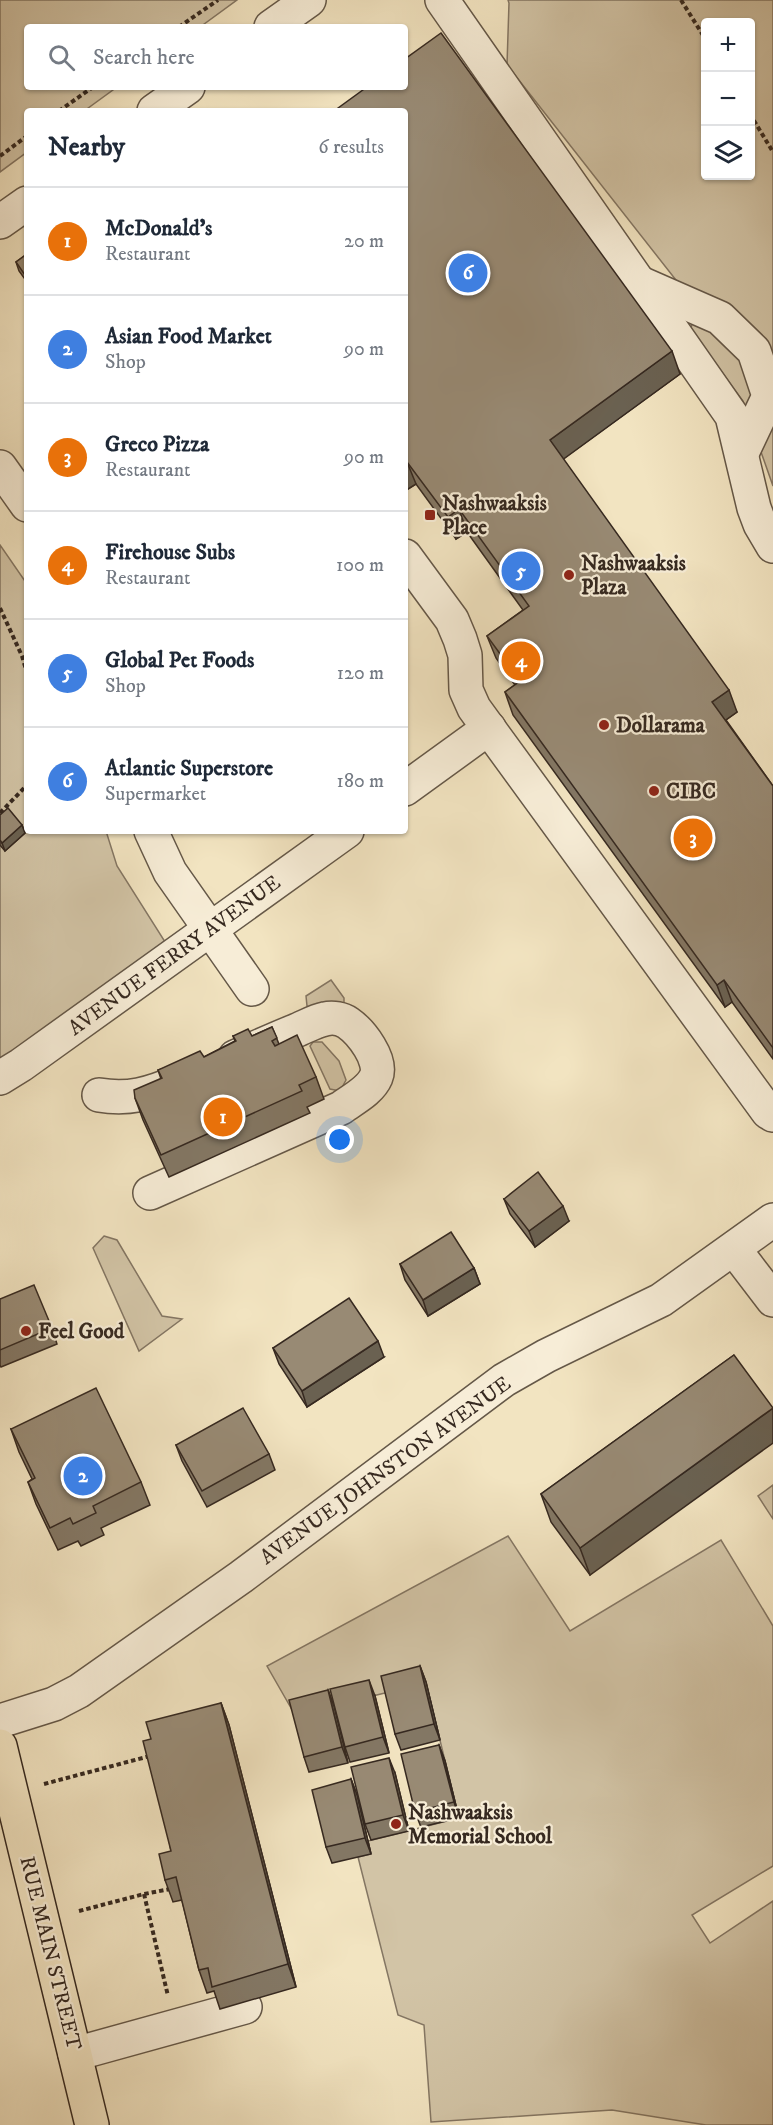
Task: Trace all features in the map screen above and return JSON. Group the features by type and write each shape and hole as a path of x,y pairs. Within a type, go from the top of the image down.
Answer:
{"main road":[{"name":"RUE MAIN STREET","path":"0,1746 92,2125"}],"street":[{"path":"276,24 309,0"},
{"path":"442,0 732,416 754,508 773,546"},
{"path":"158,108 184,90"},
{"path":"0,222 24,204"},
{"path":"638,282 720,318 754,351 769,396 742,453"},
{"path":"0,467 24,501"},
{"path":"408,559 452,620 465,655 466,690 474,708 763,1105 773,1115"},
{"path":"408,787 489,728"},
{"path":"152,834 170,872 252,989"},
{"name":"AVENUE FERRY AVENUE","path":"0,1078 343,834"},
{"path":"99,1095 115,1098 147,1094 325,1019 345,1021 355,1028 371,1050 378,1072 375,1079 366,1090 341,1108 150,1193"},
{"name":"AVENUE JOHNSTON AVENUE","path":"0,1721 54,1704 79,1691 240,1577 504,1380 546,1356 661,1300 773,1220"},
{"path":"734,1249 773,1300"},
{"path":"75,2054 245,2007"}],"path":[{"path":"183,24 218,0"},
{"path":"681,0 701,33"},
{"path":"63,108 89,90"},
{"path":"755,122 773,152"},
{"path":"0,156 24,138"},
{"path":"0,608 24,663"},
{"path":"0,813 24,788"},
{"path":"43,1784 157,1754"},
{"path":"79,1911 144,1894 170,1890"},
{"path":"144,1894 169,1997"}],"shaded area":[{"path":"0,0 237,0 204,24 24,24 24,90 113,90 88,108 24,108 24,154 0,172"},
{"path":"508,0 773,0 773,486 743,401 691,330 694,303 507,65"},
{"path":"0,545 24,580 24,834 107,834 117,866 174,956 0,1078"},
{"path":"331,980 344,998 344,1009 316,1011 307,1006 306,996"},
{"path":"313,1042 322,1042 339,1061 346,1080 340,1091 330,1089 310,1046"},
{"path":"104,1236 117,1240 162,1316 182,1319 139,1351 93,1248"},
{"path":"773,1485 773,1519 758,1496"},
{"path":"508,1536 570,1631 721,1540 773,1626 773,1866 692,1915 710,1943 773,1901 773,2125 706,2125 612,2110 431,2122 424,2025 398,2015 358,1857 371,1854 368,1841 459,1818 426,1683 295,1715 267,1666"}],"building":[{"name":"Nashwaaksis Plaza","path":"441,33 672,351 550,440 729,690 712,702 773,786 773,1048 724,980 717,985 505,692 520,681 487,636 529,606 459,509 448,517 408,463 408,108 338,108 363,90 408,90 408,57"},
{"path":"24,256 24,274 16,262"},
{"path":"8,808 22,825 2,843 0,815"},
{"path":"272,1027 277,1038 272,1041 275,1046 297,1035 316,1077 299,1085 302,1091 161,1155 135,1098 134,1090 162,1078 158,1070 200,1051 204,1057 236,1041 233,1036 248,1029 252,1036"},
{"path":"538,1172 563,1206 529,1231 504,1199"},
{"path":"451,1232 474,1268 423,1300 400,1264"},
{"name":"Feel Good","path":"34,1285 52,1328 0,1350 0,1299"},
{"path":"349,1298 378,1341 302,1391 273,1348"},
{"path":"734,1355 773,1408 580,1548 541,1494"},
{"path":"96,1388 141,1482 93,1506 96,1513 73,1524 70,1518 50,1528 28,1482 35,1478 11,1429"},
{"path":"243,1408 269,1454 202,1491 176,1445"},
{"path":"420,1666 434,1724 395,1734 381,1676"},
{"path":"369,1680 383,1737 345,1747 330,1689"},
{"path":"328,1690 342,1747 304,1757 289,1700"},
{"path":"221,1703 288,1964 212,1987 208,1968 199,1970 176,1877 165,1880 159,1854 171,1851 143,1741 151,1739 146,1722"},
{"path":"439,1745 454,1802 415,1812 401,1754"},
{"path":"389,1758 403,1815 365,1824 351,1767"},
{"path":"351,1779 365,1838 326,1847 312,1790"}],"place":[{"name":"Atlantic Superstore","path":"468,273"},
{"name":"Nashwaaksis Place","path":"430,515"},
{"name":"Global Pet Foods","path":"521,571"},
{"name":"Nashwaaksis Plaza","path":"569,575"},
{"name":"Firehouse Subs","path":"521,661"},
{"name":"Dollarama","path":"604,725"},
{"name":"CIBC","path":"654,791"},
{"name":"Greco Pizza","path":"693,838"},
{"name":"McDonald's","path":"223,1117"},
{"name":"Feel Good","path":"26,1331"},
{"name":"Asian Food Market","path":"83,1476"},
{"name":"Nashwaaksis Memorial School","path":"396,1824"}]}
